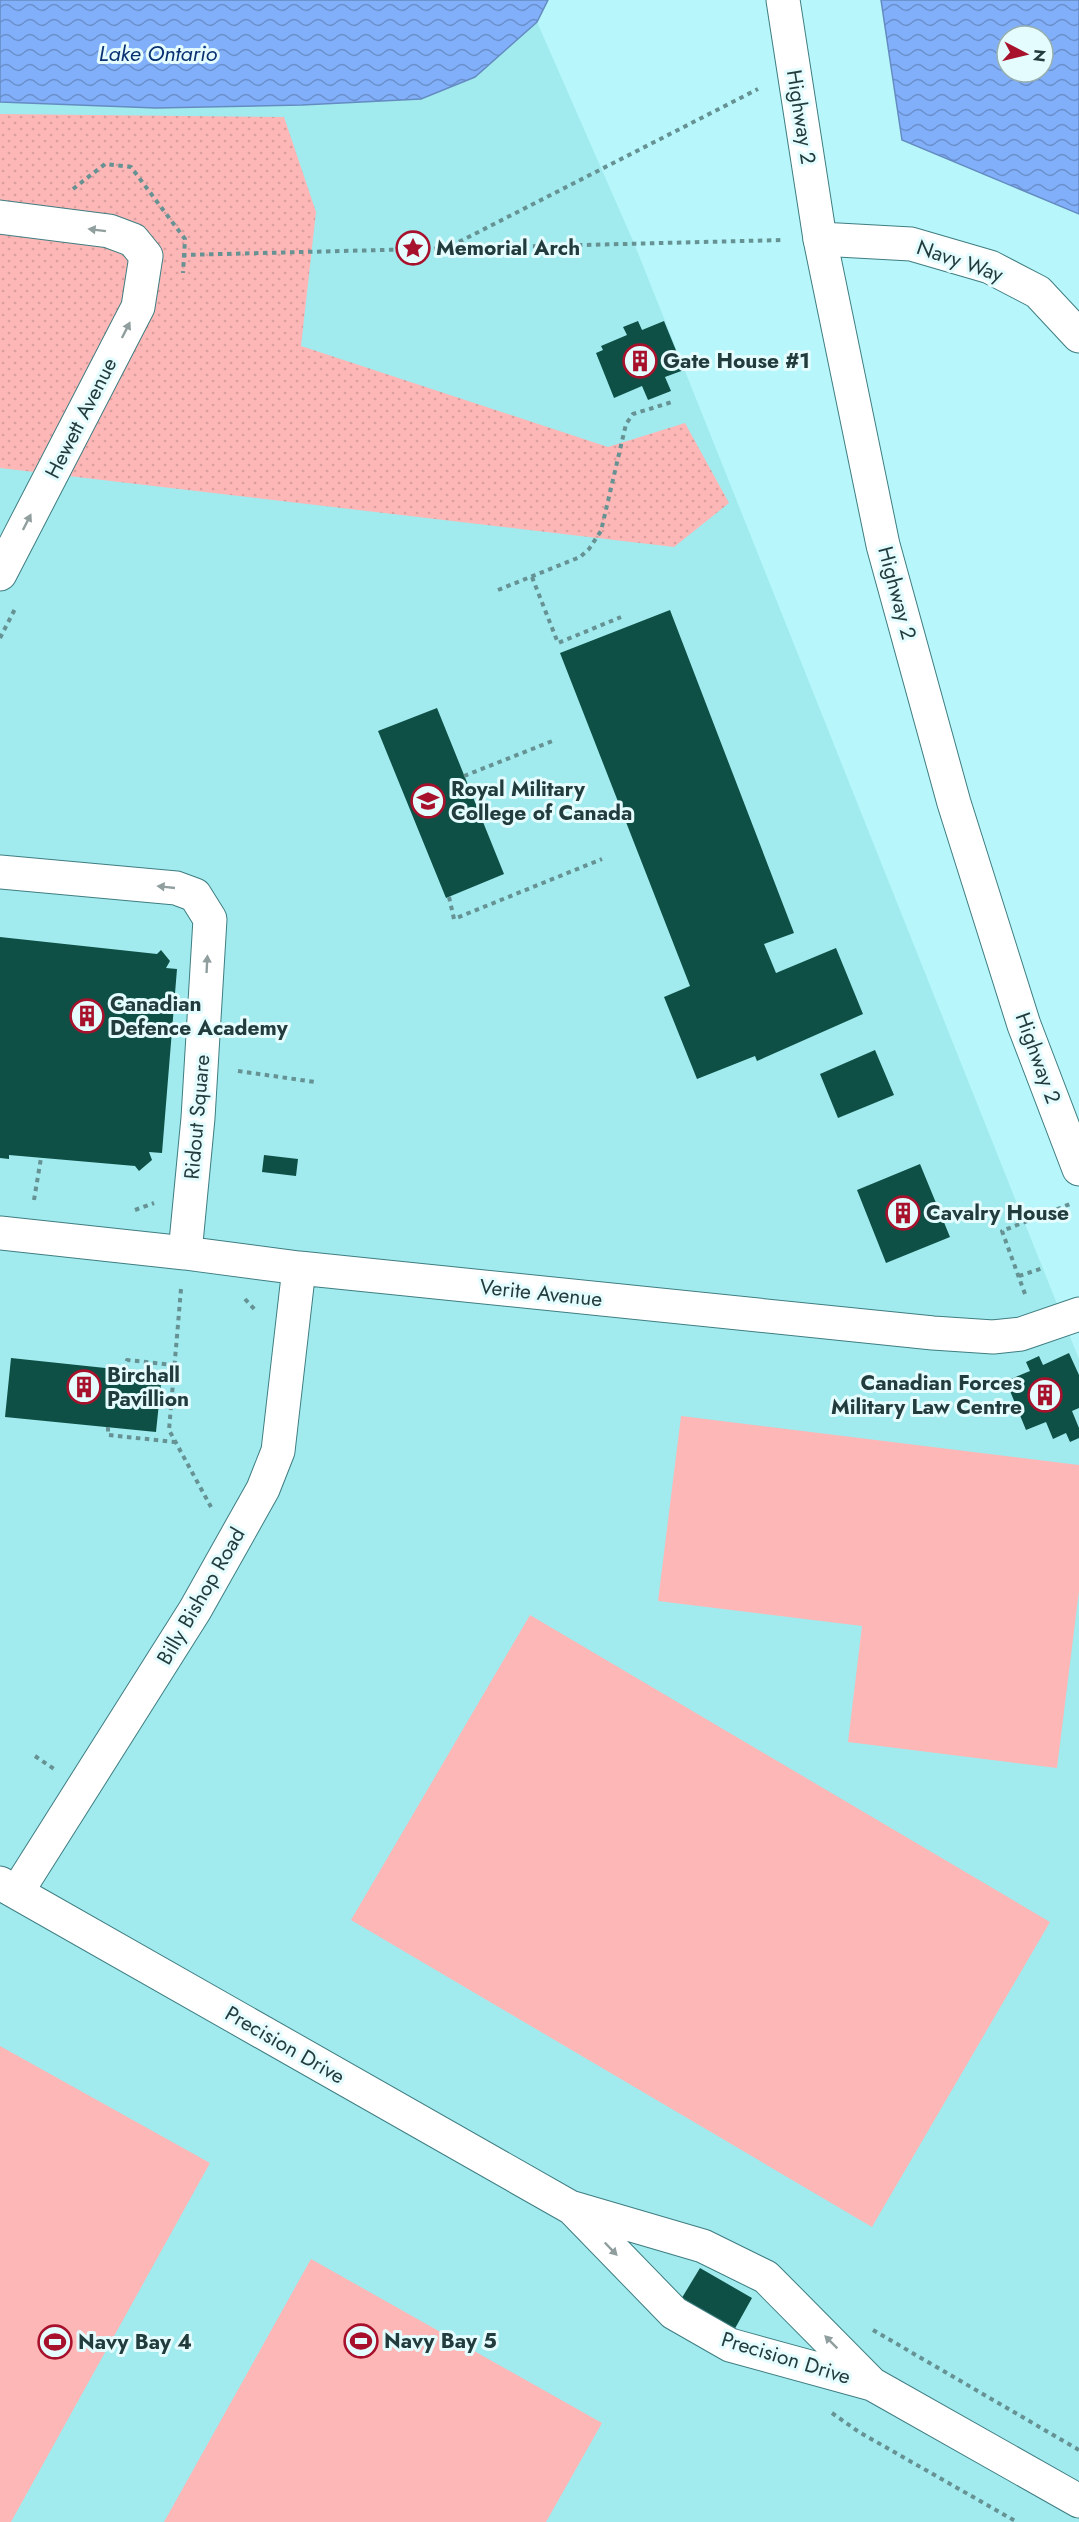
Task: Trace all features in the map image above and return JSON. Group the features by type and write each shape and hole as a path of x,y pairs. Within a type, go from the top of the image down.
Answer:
{"street":[{"name":"Highway 2","path":"783,0 820,239 883,545 954,803 1024,1025 1079,1168"},
{"path":"0,217 109,231 133,240 146,256"},
{"name":"Navy Way","path":"820,239 911,244 990,267 1038,292 1079,336"},
{"name":"Hewett Avenue","path":"0,574 138,307 146,256"},
{"name":"Ridout Square","path":"0,872 176,888 195,895 210,919 202,1067 185,1252"},
{"name":"Verite Avenue","path":"0,1233 185,1252 299,1268 933,1333 993,1337 1021,1334 1079,1314"},
{"name":"Billy Bishop Road","path":"8,1888 195,1610 263,1489 278,1451 299,1268"},
{"name":"Precision Drive","path":"8,1888 570,2207 703,2246 766,2277 872,2384"},
{"name":"Precision Drive","path":"570,2207 674,2313 730,2345 872,2384 1079,2500"}],"path":[{"path":"448,248 758,89"},
{"path":"146,256 820,239"},
{"path":"498,590 580,557 589,549 601,531 626,424 633,414 672,402"},
{"path":"532,577 558,643 621,617"},
{"path":"464,776 555,740"},
{"path":"449,897 454,919 602,860"},
{"path":"202,1067 315,1082"},
{"path":"34,1200 41,1158"},
{"path":"135,1210 154,1203 160,1194"},
{"path":"1029,1303 1002,1231 1079,1200"},
{"path":"1019,1276 1043,1268"},
{"path":"170,1286 193,1289"},
{"path":"181,1287 169,1430 231,1545"},
{"path":"240,1294 260,1315"},
{"path":"126,1370 127,1360 174,1365"},
{"path":"159,1399 171,1400"},
{"path":"108,1427 108,1435 175,1442"},
{"path":"35,1756 60,1772"},
{"path":"893,2343 1079,2450"},
{"path":"828,2410 859,2432 1017,2522"}],"shaded area":[{"name":"Royal Military College of Canada","path":"537,22 634,243 1079,1359 1079,2522 0,2522 0,102 156,108 302,105 421,99 475,77"},
{"path":"0,114 284,117 316,212 301,346 608,447 685,423 729,503 674,547 0,468"},
{"path":"681,1416 1079,1465 1079,1591 1057,1768 848,1742 862,1626 658,1601"},
{"path":"530,1615 1050,1922 872,2227 351,1920"},
{"name":"Navy Bay 4","path":"0,2046 210,2163 11,2522 0,2522"},
{"name":"Navy Bay 5","path":"311,2259 602,2423 546,2522 164,2522"}],"water":[{"name":"Lake Ontario","path":"0,0 548,0 537,22 475,77 421,99 302,105 156,108 0,102"},
{"path":"881,0 1079,0 1079,214 902,140"}],"building":[{"name":"Gate House #1","path":"638,321 642,330 664,321 684,370 665,377 671,391 648,400 642,386 614,398 596,353 603,350 601,346 627,335 623,327"},
{"path":"670,610 794,933 764,944 776,973 836,948 863,1014 757,1061 755,1056 697,1079 664,997 690,986 560,653"},
{"path":"437,708 504,874 446,898 378,731"},
{"name":"Canadian Defence Academy","path":"0,937 157,954 161,950 170,961 166,968 177,969 162,1153 149,1152 152,1160 139,1171 135,1166 9,1155 9,1159 0,1158"},
{"path":"875,1050 894,1095 838,1118 820,1074"},
{"path":"264,1155 298,1159 296,1176 262,1172"},
{"name":"Cavalry House","path":"920,1164 950,1237 886,1263 857,1190"},
{"name":"Canadian Forces Military Law Centre","path":"1069,1353 1079,1375 1079,1408 1072,1411 1079,1428 1079,1438 1070,1442 1066,1433 1053,1439 1046,1422 1026,1430 1006,1381 1030,1371 1026,1362 1039,1356 1043,1365"},
{"name":"Birchall Pavillion","path":"11,1358 162,1374 156,1432 5,1417"},
{"path":"700,2268 752,2298 733,2332 680,2301"}],"place":[{"name":"Memorial Arch","path":"413,248"},
{"name":"Gate House #1","path":"640,361"},
{"name":"Royal Military College of Canada","path":"428,801"},
{"name":"Canadian Defence Academy","path":"87,1016"},
{"name":"Cavalry House","path":"903,1213"},
{"name":"Birchall Pavillion","path":"84,1387"},
{"name":"Canadian Forces Military Law Centre","path":"1045,1395"},
{"name":"Navy Bay 5","path":"361,2341"},
{"name":"Navy Bay 4","path":"55,2342"}]}
